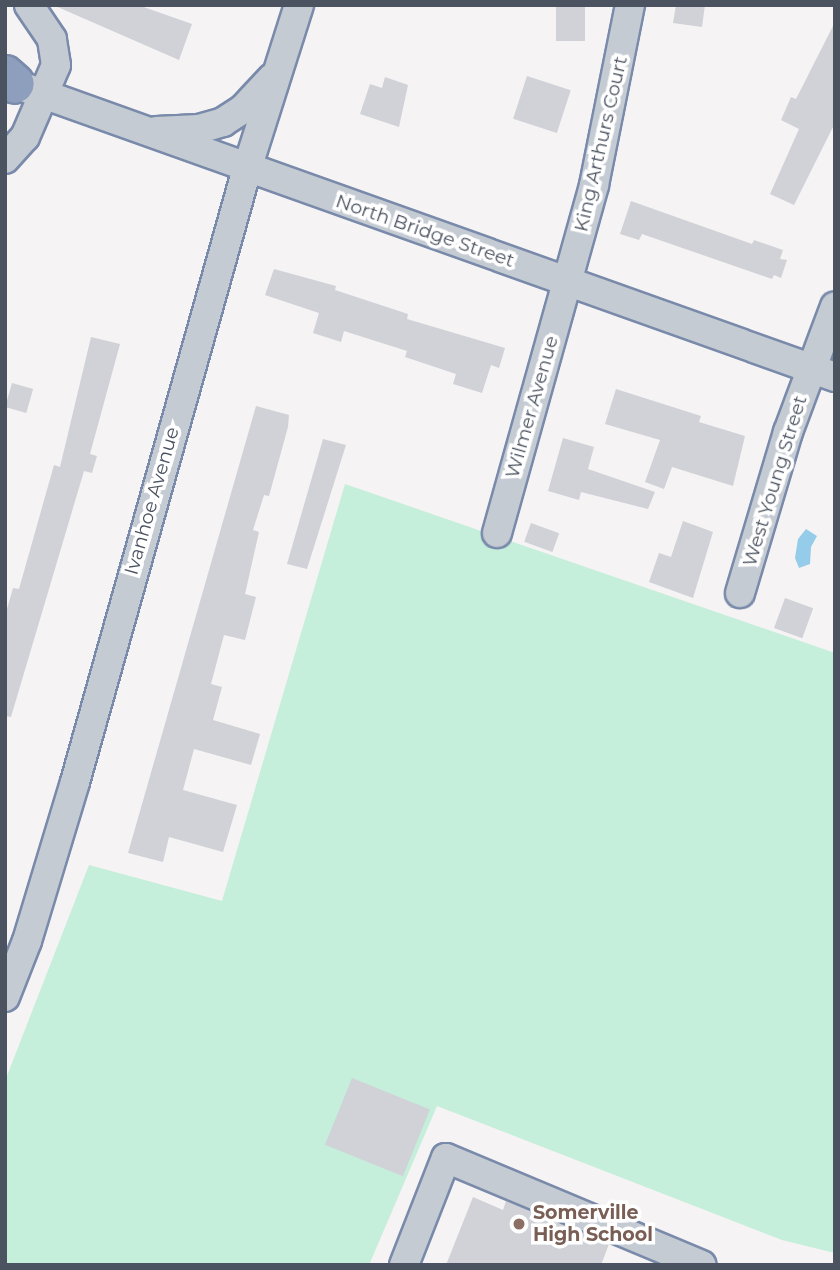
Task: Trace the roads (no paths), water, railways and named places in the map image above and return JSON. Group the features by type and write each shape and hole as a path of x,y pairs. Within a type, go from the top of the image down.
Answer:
{"street":[{"path":"5,159 24,137 18,85 57,54 29,5"},
{"name":"Ivanhoe Avenue","path":"5,997 27,941 75,782 247,169 299,5"},
{"name":"King Arthurs Court","path":"567,281 594,185 630,5"},
{"path":"143,132 199,129 223,122 243,109 282,64"},
{"name":"North Bridge Street","path":"18,85 143,132 823,373"},
{"name":"Wilmer Avenue","path":"497,533 567,281"},
{"name":"West Young Street","path":"740,593 823,373 835,306"},
{"path":"404,1265 446,1158 702,1265"}],"water":[{"path":"806,529 817,536 811,547 810,564 799,568 795,558 798,539"}],"place":[{"name":"Somerville High School","path":"519,1224"}]}
